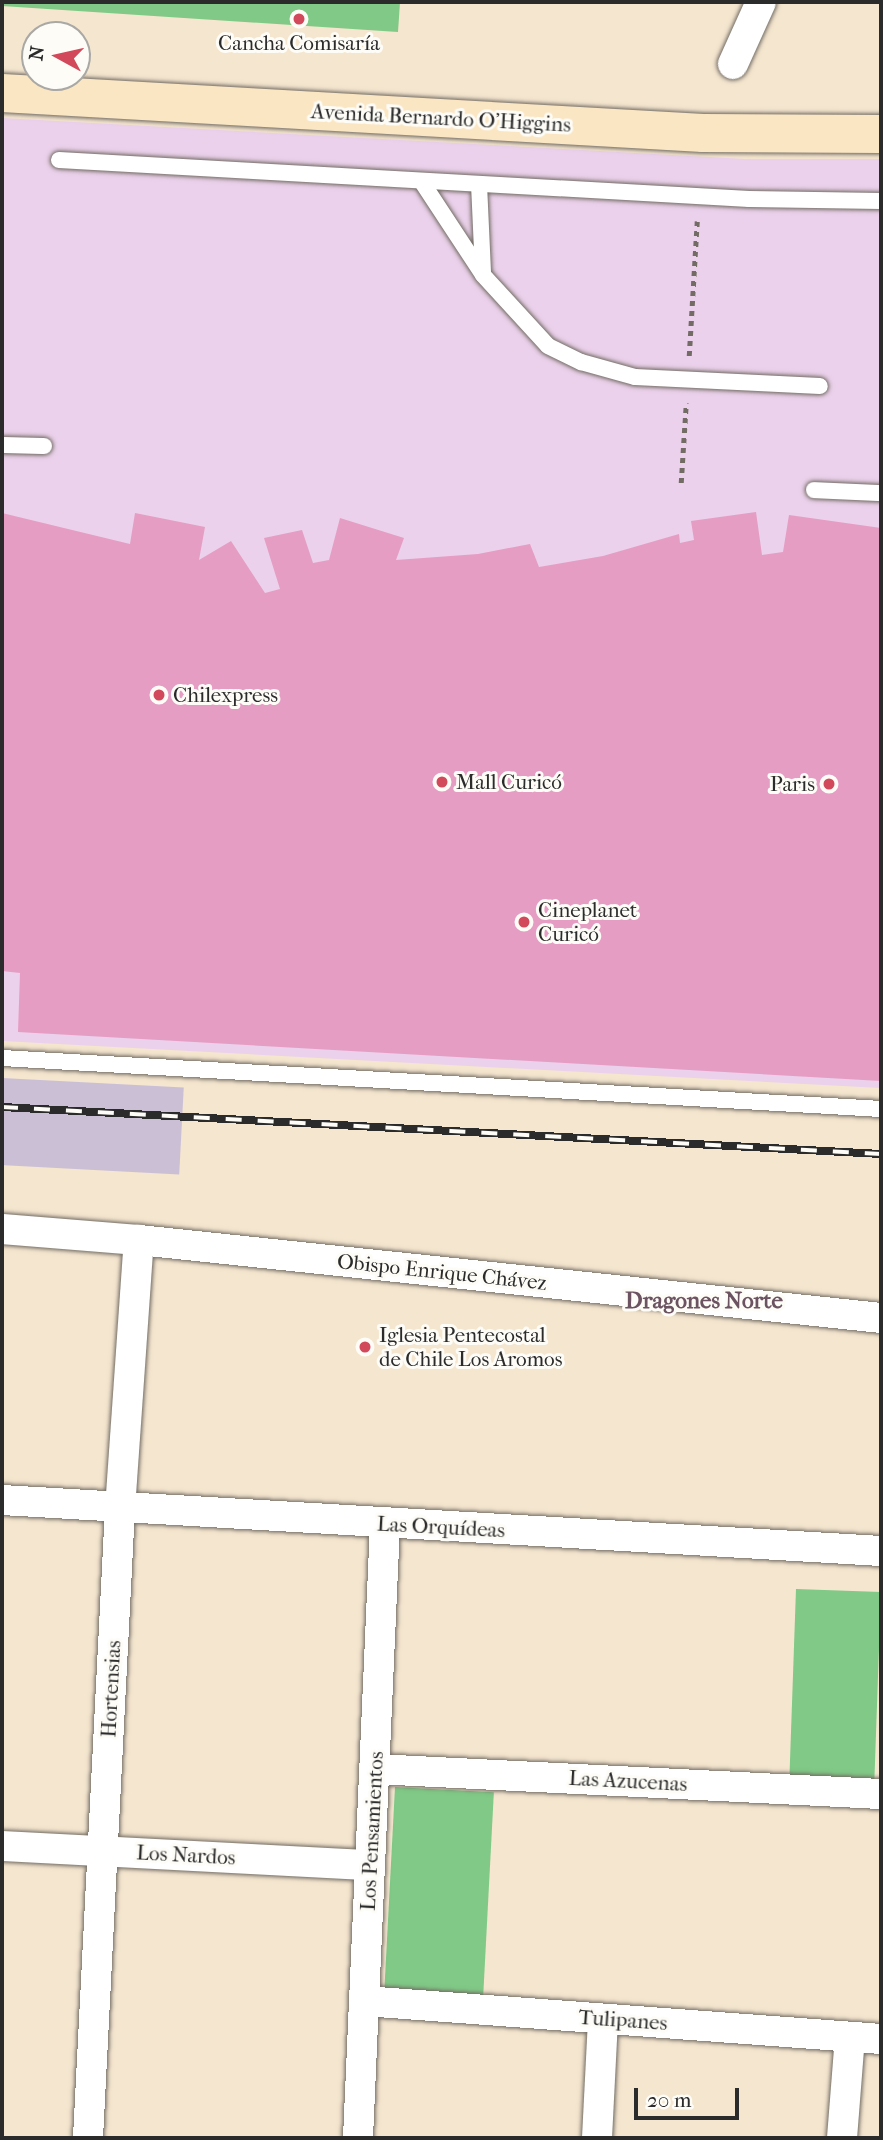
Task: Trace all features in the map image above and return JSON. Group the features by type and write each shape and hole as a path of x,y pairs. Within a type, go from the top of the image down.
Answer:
{"main road":[{"name":"Avenida Bernardo O'Higgins","path":"2,93 703,133 881,134"}],"street":[{"path":"733,64 761,2"},
{"name":"Obispo Enrique Chávez","path":"2,1229 139,1240 881,1318"},
{"name":"Hortensias","path":"88,2138 120,1509 139,1240"},
{"name":"Las Orquídeas","path":"2,1500 120,1509 881,1551"},
{"name":"Los Pensamientos","path":"358,2138 385,1524"},
{"name":"Las Azucenas","path":"375,1769 881,1794"},
{"name":"Los Nardos","path":"2,1846 370,1865"},
{"name":"Tulipanes","path":"364,2001 881,2039"},
{"path":"597,2138 603,2019"},
{"path":"842,2138 850,2037"}],"lane":[{"path":"59,160 699,196 881,201"},
{"path":"422,182 483,275 548,346 581,362 635,377 820,386"},
{"path":"479,184 483,275"},
{"path":"2,445 44,446"},
{"path":"814,490 881,494"},
{"path":"2,1058 881,1109"}],"path":[{"path":"681,483 699,196"}],"shaded area":[{"path":"2,118 745,159 881,159 881,1088 2,1041"},
{"path":"2,1078 184,1088 179,1174 2,1165"}],"green space":[{"name":"Cancha Comisaría","path":"2,2 400,2 398,32 2,6"},
{"path":"796,1589 881,1592 874,1797 789,1794"},
{"path":"395,1787 494,1792 483,2004 384,1999"}],"building":[{"name":"Mall Curicó","path":"756,512 762,555 783,552 789,515 881,528 881,1081 18,1032 20,973 2,971 2,513 130,544 135,513 205,527 199,560 231,541 265,593 280,589 264,538 302,530 313,563 329,560 340,518 404,538 396,560 478,554 530,544 539,567 603,556 679,534 680,543 694,540 691,521"}],"railway":[{"path":"2,1107 881,1154"}],"place":[{"name":"Cancha Comisaría","path":"299,19"},
{"name":"Chilexpress","path":"159,695"},
{"name":"Mall Curicó","path":"442,782"},
{"name":"Paris","path":"829,784"},
{"name":"Cineplanet Curicó","path":"524,922"},
{"name":"Iglesia Pentecostal de Chile Los Aromos","path":"365,1347"}],"district":[{"name":"Dragones Norte","path":"704,1301"}]}
